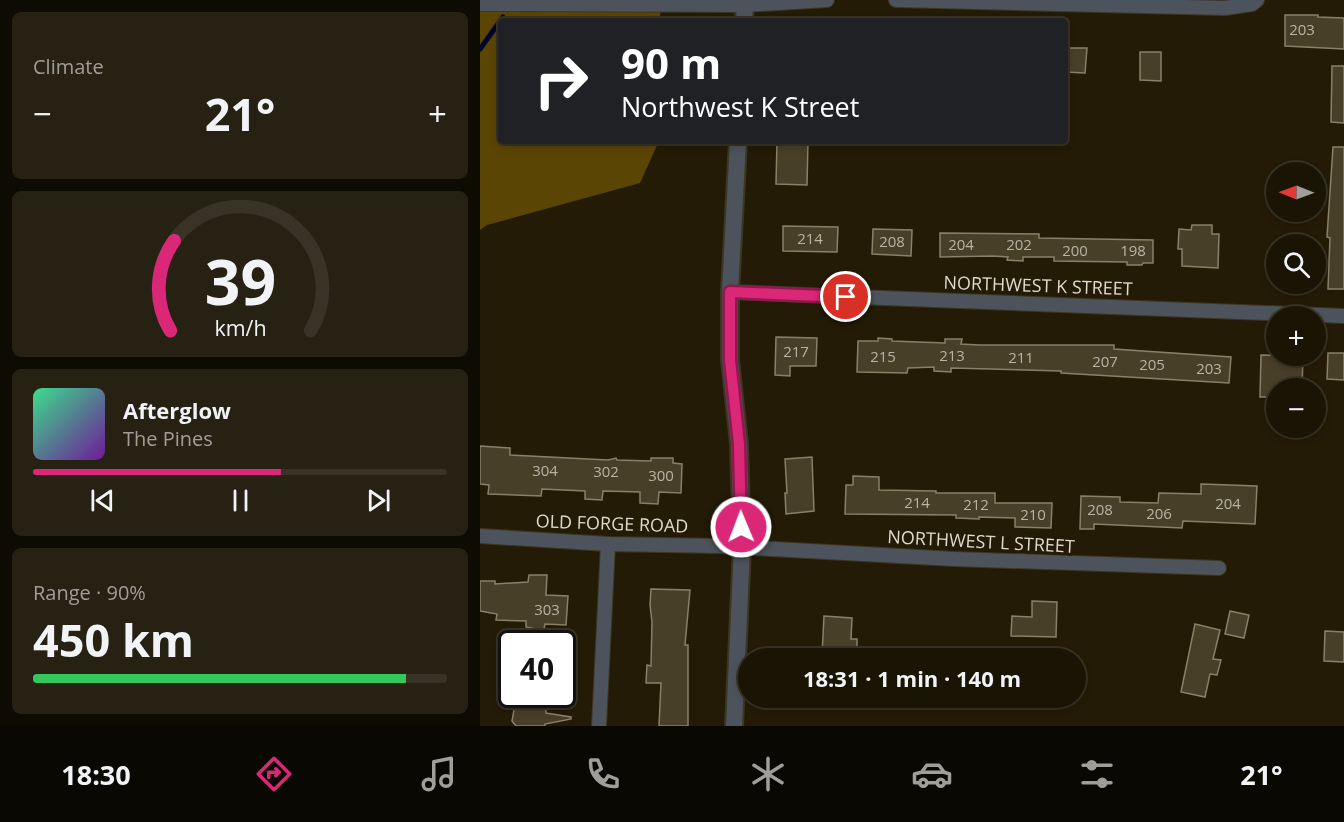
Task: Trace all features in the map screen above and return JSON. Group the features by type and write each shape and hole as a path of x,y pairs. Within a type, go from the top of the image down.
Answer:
{"street":[{"path":"480,4 744,9 827,0"},
{"path":"896,0 1225,8 1252,4 1257,0"},
{"path":"734,726 742,548 739,444 730,360 730,292 738,144"},
{"name":"NORTHWEST K STREET","path":"730,292 1344,316"},
{"name":"OLD FORGE ROAD","path":"480,536 742,548"},
{"path":"599,726 608,543"},
{"name":"NORTHWEST L STREET","path":"742,548 954,560 1219,568"}],"shaded area":[{"path":"480,0 663,0 660,18 498,18 498,144 658,144 640,183 487,225 480,230"}],"building":[{"path":"1285,15 1344,18 1344,49 1285,46"},
{"path":"1068,48 1087,48 1085,73 1068,72"},
{"path":"1140,52 1161,52 1161,81 1140,80"},
{"path":"1332,66 1344,66 1344,123 1331,122"},
{"path":"777,144 808,144 807,185 776,184"},
{"path":"1333,147 1344,147 1344,289 1328,289 1330,238 1327,237"},
{"path":"1192,225 1212,225 1212,234 1219,234 1218,268 1182,266 1182,249 1178,249 1179,229 1191,230"},
{"path":"783,226 838,227 837,252 783,251"},
{"path":"873,229 912,230 911,256 872,254"},
{"path":"940,233 1039,234 1039,238 1153,240 1153,263 1127,265 1127,262 1054,261 1054,257 1023,257 1023,261 993,256 940,257"},
{"path":"776,337 817,338 816,366 790,366 790,376 775,375"},
{"path":"878,338 892,339 892,341 945,343 945,339 962,339 961,344 979,345 1114,345 1114,349 1231,357 1229,383 1061,373 1061,371 951,368 951,372 934,371 934,367 908,368 907,373 857,372 858,341 878,341"},
{"path":"1328,353 1344,353 1344,380 1327,379"},
{"path":"1261,355 1266,355 1266,366 1303,366 1302,378 1266,378 1266,397 1260,397"},
{"path":"480,446 510,448 510,455 651,461 651,458 673,458 673,463 682,464 681,493 659,492 658,504 640,503 640,492 603,491 602,500 585,499 585,491 542,489 541,496 488,494 489,485 480,484"},
{"path":"812,457 814,511 786,514 785,459"},
{"path":"853,476 879,477 879,490 995,493 995,503 1052,503 1051,528 1015,527 1015,518 979,517 979,519 956,518 956,515 845,514 846,485 853,485"},
{"path":"1201,484 1257,486 1255,524 1183,521 1182,528 1094,524 1094,529 1080,529 1081,496 1120,497 1120,502 1158,503 1159,493 1201,494"},
{"path":"529,575 547,575 546,595 568,596 566,625 545,624 544,629 536,629 526,627 526,621 496,620 497,614 480,611 480,581 495,581 495,584 528,582"},
{"path":"651,589 690,590 685,645 688,645 688,726 659,726 661,683 646,683 647,665 651,666"},
{"path":"1032,601 1057,602 1056,637 1011,636 1012,616 1032,617"},
{"path":"1230,611 1249,615 1244,638 1225,634"},
{"path":"824,616 852,618 851,639 857,639 857,648 822,648"},
{"path":"1195,624 1220,630 1213,659 1221,660 1217,675 1210,674 1205,697 1181,692"},
{"path":"1325,631 1344,632 1344,662 1324,661"},
{"path":"514,708 546,708 546,713 571,717 571,719 545,724 545,726 516,726 512,721"}],"waterway":[{"path":"480,49 498,24"}],"route":[{"path":"741,527 739,444 730,360 730,292 846,297"}]}
